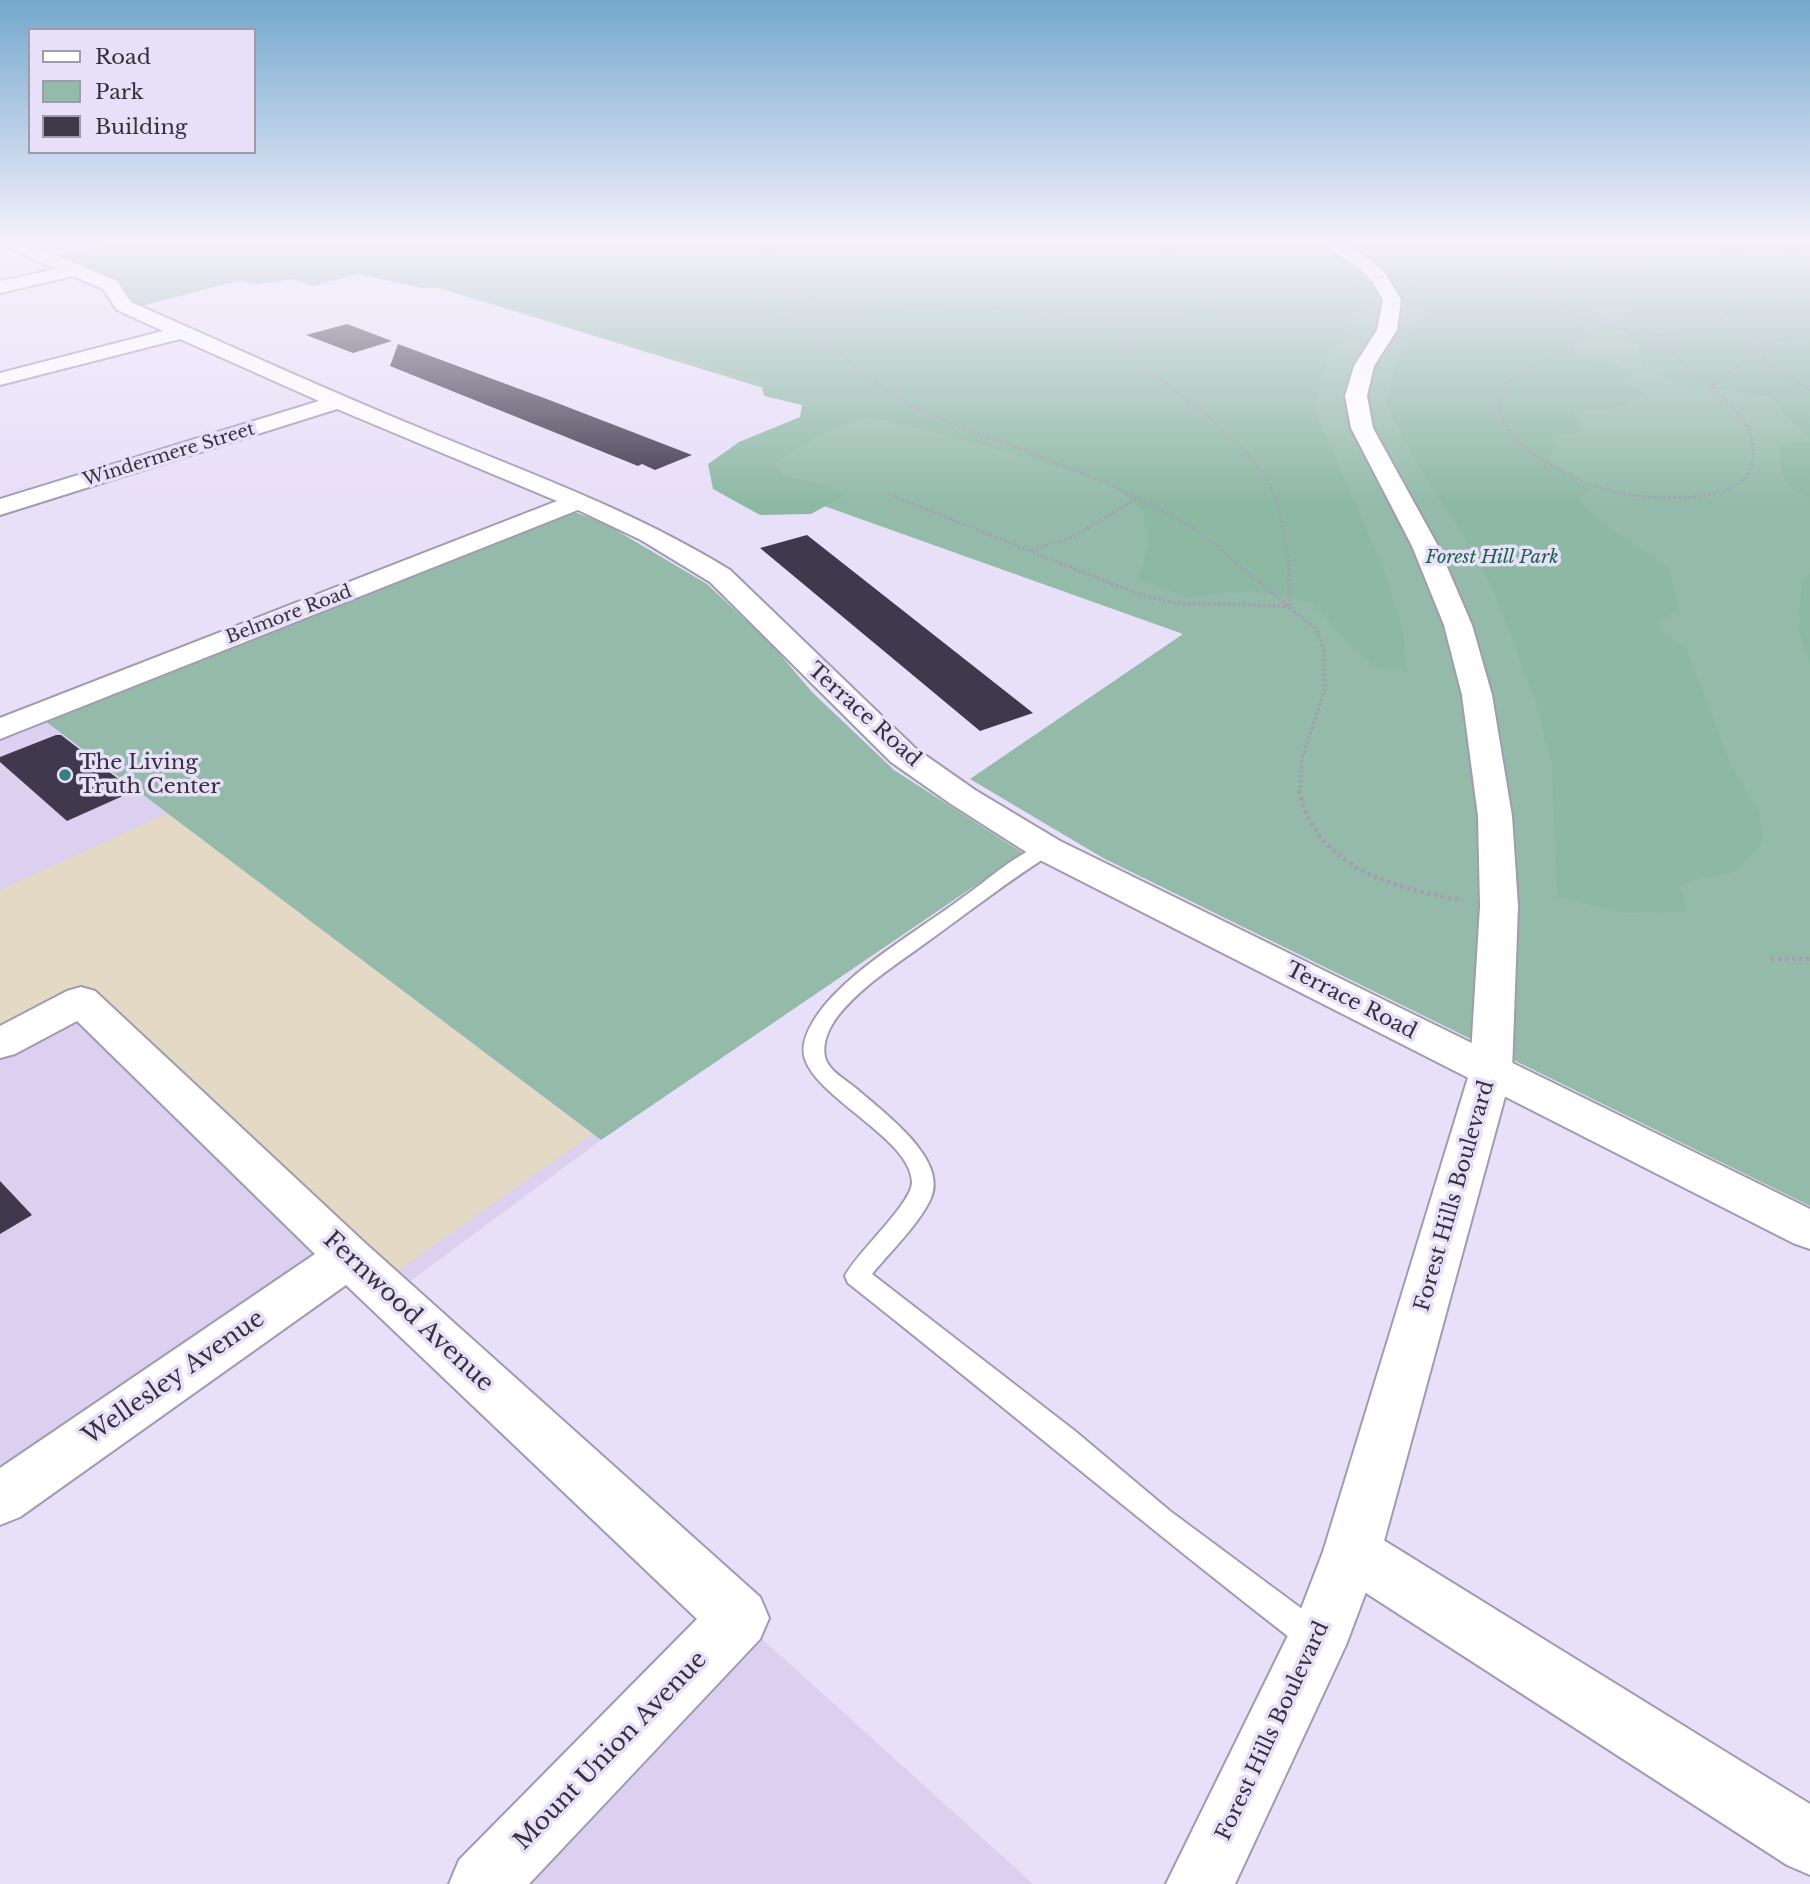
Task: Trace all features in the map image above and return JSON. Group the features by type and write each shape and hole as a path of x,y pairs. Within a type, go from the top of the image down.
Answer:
{"street":[{"name":"Terrace Road","path":"171,327 338,402 578,501 694,559 720,576 904,755 963,797 1047,849 1810,1230"},
{"name":"Forest Hills Boulevard","path":"1200,1884 1318,1640 1352,1552 1491,1071 1499,906 1495,816 1477,695 1458,625 1424,546 1362,428 1356,396 1364,366 1388,327"},
{"path":"0,380 182,332"},
{"name":"Windermere Street","path":"0,507 338,402"},
{"name":"Belmore Road","path":"0,729 578,501"},
{"name":"Fernwood Avenue","path":"0,1044 81,1001 348,1257 739,1618"},
{"name":"Wellesley Avenue","path":"0,1499 348,1257"},
{"path":"1352,1552 1810,1842"},
{"name":"Mount Union Avenue","path":"482,1884 739,1618"}],"lane":[{"path":"1047,849 1005,876 855,986 835,1005 815,1038 819,1069 849,1094 919,1166 924,1187 919,1199 857,1276 1066,1440 1160,1520 1318,1640"}],"path":[{"path":"799,327 838,353 893,397 950,424 1023,450 1137,498 1195,529 1289,606 1316,629 1325,646 1328,668 1318,715 1299,778 1301,801 1312,825 1335,852 1355,868 1439,897 1499,906"},
{"path":"1113,327 1129,352 1232,439 1266,480 1280,514 1290,567 1289,606"},
{"path":"1576,327 1566,346 1518,373 1502,389 1498,408 1501,424 1516,441 1574,477 1616,492 1657,498 1687,498 1717,494 1741,483 1753,469 1754,447 1744,421 1665,346 1618,327"},
{"path":"1665,346 1703,327"},
{"path":"1762,327 1754,339 1757,353 1776,370 1810,390"},
{"path":"1639,334 1683,336"},
{"path":"1708,387 1721,380 1770,341 1810,337"},
{"path":"888,494 1143,596 1187,604 1289,606"},
{"path":"1031,550 1073,537 1137,498"},
{"path":"1771,959 1810,959"}],"shaded area":[{"path":"41,718 601,1140 390,1296 348,1257 0,1499 0,729"},
{"path":"168,813 592,1134 392,1275 86,985 0,1029 0,890"},
{"path":"739,1618 1033,1884 483,1884"}],"green space":[{"name":"Forest Hill Park","path":"565,327 1810,327 1810,1206 1103,858 970,779 1183,634 726,471 854,416"},
{"path":"578,327 1348,327 1330,353 1320,380 1315,412 1382,565 1403,630 1407,671 1377,669 1345,640 1313,603 1253,591 1188,597 1138,580 1149,543 1143,511 1112,484 966,440 868,417 819,435 775,463 782,476 823,484 845,495 811,514 760,515 713,489 708,464 739,442 800,417 802,405 764,396 761,382"},
{"path":"1415,327 1590,327 1573,347 1574,358 1611,363 1634,372 1623,382 1645,394 1618,407 1571,408 1578,419 1580,433 1553,434 1554,446 1549,460 1590,489 1577,500 1604,524 1669,568 1679,610 1659,621 1665,635 1686,647 1731,765 1760,813 1764,841 1733,873 1701,878 1680,885 1687,912 1626,913 1557,897 1552,769 1537,706 1496,596 1473,549 1414,459 1387,407 1396,364"},
{"path":"1622,327 1810,327 1810,438 1788,419 1773,397 1675,383 1642,366 1638,347"},
{"path":"1810,442 1810,498 1787,483 1780,464 1781,444"},
{"path":"566,513 577,513 604,523 707,584 772,645 812,692 894,770 1023,853 601,1140 41,718"},
{"path":"1810,572 1810,663 1798,630 1802,582"}],"building":[{"path":"336,327 355,327 392,341 353,353 306,335"},
{"path":"398,344 692,455 655,470 642,464 638,466 390,366"},
{"path":"807,535 1033,713 980,731 760,548"},
{"path":"61,735 134,791 67,821 0,762 0,757"},
{"path":"0,1181 32,1215 0,1234"}],"place":[{"name":"The Living Truth Center","path":"65,775"}]}
